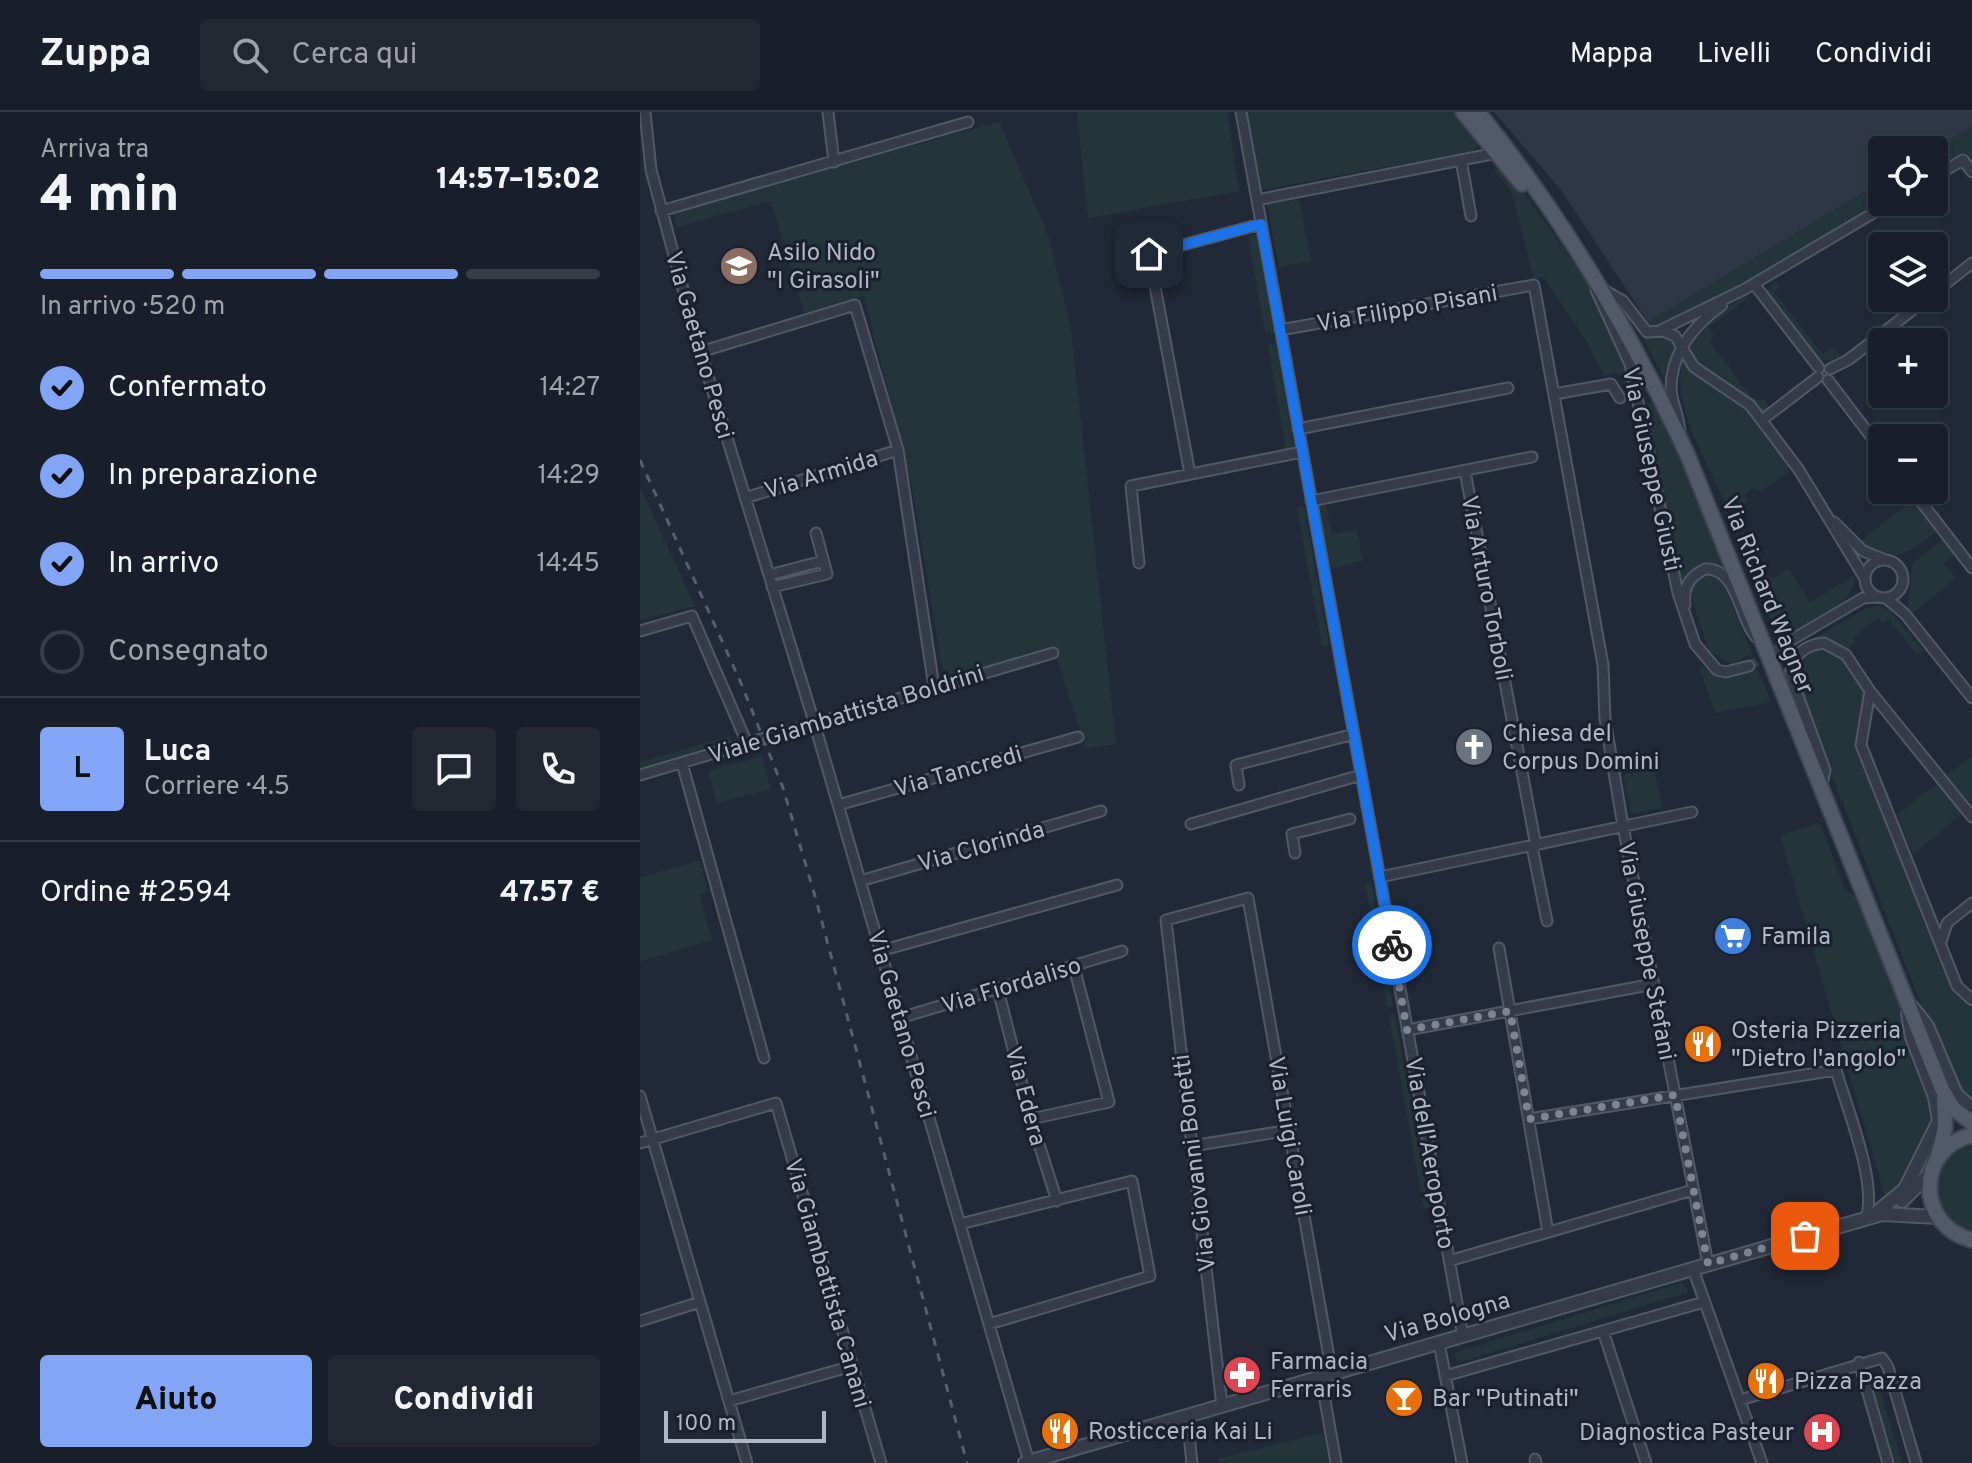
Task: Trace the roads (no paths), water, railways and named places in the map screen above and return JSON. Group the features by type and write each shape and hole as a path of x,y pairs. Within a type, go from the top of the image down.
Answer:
{"main road":[{"name":"Via Richard Wagner","path":"1463,112 1558,222"},
{"name":"Via Richard Wagner","path":"1478,112 1534,183 1596,282 1638,352 1680,437 1942,1089 1953,1108 1972,1123"},
{"name":"Via Richard Wagner","path":"1938,1157 1946,1119 1942,1089"},
{"path":"1938,1157 1954,1142 1972,1135"},
{"name":"Via Bologna","path":"1931,1172 1938,1157"},
{"path":"1931,1172 1929,1193 1937,1217 1950,1231 1972,1241"}],"street":[{"name":"Via Gaetano Pesci","path":"645,112 651,170 700,352 814,722 1027,1462"},
{"path":"828,112 834,162"},
{"name":"Via dell'Aeroporto","path":"1241,112 1463,1336"},
{"path":"661,211 968,122"},
{"path":"1257,200 1497,153"},
{"path":"1461,160 1471,216"},
{"path":"1948,169 1963,160 1972,172"},
{"name":"Via Giuseppe Giusti","path":"1656,332 1749,286 1868,216"},
{"path":"1190,474 1149,254 1261,224"},
{"path":"1948,282 1972,263"},
{"name":"Via Giuseppe Giusti","path":"1596,282 1623,301 1641,328 1670,332 1683,344 1694,367 1750,405 1834,522 1869,591 1905,614"},
{"name":"Via Giuseppe Giusti","path":"1596,282 1601,306 1630,364 1695,644 1709,665 1726,672 1749,666"},
{"name":"Via Filippo Pisani","path":"1280,330 1534,285"},
{"name":"Via Giuseppe Stefani","path":"1534,285 1603,665 1605,719 1623,826 1708,1264"},
{"path":"1749,286 1868,433"},
{"name":"Via Giuseppe Giusti","path":"1680,437 1680,419 1671,393 1675,362 1683,344 1697,324 1749,286"},
{"path":"700,352 855,305 898,450 934,687"},
{"path":"1762,420 1910,312"},
{"path":"1554,394 1611,384 1620,398"},
{"path":"1298,429 1508,388"},
{"name":"Via Armida","path":"745,498 898,450"},
{"path":"1139,563 1131,486 1302,452"},
{"path":"1311,501 1532,457"},
{"name":"Via Arturo Torboli","path":"1465,471 1547,921"},
{"path":"1922,504 1972,568"},
{"name":"Via Giuseppe Giusti","path":"1834,522 1863,551 1899,566 1905,614"},
{"path":"772,587 827,574 816,533"},
{"path":"1847,608 1858,598 1869,566 1883,559"},
{"path":"769,575 823,561"},
{"name":"Via Giuseppe Giusti","path":"1687,620 1687,583 1700,571 1710,568 1730,583 1749,630 1763,643"},
{"path":"1783,645 1863,598 1882,597 1902,586"},
{"path":"1905,614 1972,698"},
{"path":"640,631 692,616 747,743"},
{"path":"1821,787 1825,770 1791,682 1793,661 1810,646 1831,644 1855,664 1870,691 1972,817"},
{"name":"Viale Giambattista Boldrini","path":"640,775 1053,653"},
{"path":"1870,691 1861,745 1957,986 1972,1000"},
{"path":"1239,785 1236,765 1354,734"},
{"name":"Via Tancredi","path":"838,805 1078,737"},
{"path":"682,763 764,1058"},
{"path":"1191,824 1361,775"},
{"name":"Via Clorinda","path":"860,881 1101,811"},
{"name":"Via Giuseppe Stefani","path":"1623,826 1692,812"},
{"path":"1295,853 1292,834 1350,819"},
{"path":"1380,877 1623,826"},
{"path":"880,951 1117,885"},
{"name":"Via Luigi Caroli","path":"1166,920 1248,898 1290,1130 1336,1463"},
{"path":"1941,948 1947,923 1972,903"},
{"name":"Via Giovanni Bonetti","path":"1166,920 1222,1406"},
{"path":"1499,948 1548,1232"},
{"name":"Via Fiordaliso","path":"900,1018 1122,951"},
{"path":"1031,1119 1109,1102 1074,967"},
{"path":"1407,1030 1654,984"},
{"name":"Via Edera","path":"998,990 1031,1119 1057,1201"},
{"path":"1906,999 1927,1026 1956,1094 1972,1109"},
{"name":"Via Richard Wagner","path":"1876,1213 1908,1184 1939,1121 1935,1097 1912,1037 1906,999"},
{"path":"1529,1119 1836,1070 1876,1213"},
{"path":"640,1096 747,1463"},
{"name":"Via Giambattista Canani","path":"653,1139 776,1103 881,1463"},
{"path":"1192,1146 1290,1130"},
{"path":"640,1143 653,1139"},
{"name":"Via Bologna","path":"1027,1462 1876,1213 1904,1199 1931,1172"},
{"path":"960,1224 1132,1181 1150,1276 989,1324"},
{"path":"1867,1184 1869,1206 1876,1213"},
{"path":"1449,1261 1693,1190"},
{"name":"Via Bologna","path":"1876,1213 1937,1217"},
{"path":"1693,1269 1762,1463"},
{"path":"640,1321 700,1302"},
{"path":"1445,1376 1704,1302"},
{"path":"1603,1331 1646,1463"},
{"path":"1439,1343 1462,1463"},
{"path":"1740,1400 1878,1356 1887,1363 1916,1463"},
{"path":"1859,1362 1888,1463"},
{"path":"729,1401 852,1366"},
{"path":"1187,1416 1192,1463"}],"tunnel":[{"path":"1749,666 1783,645"}],"railway":[{"path":"640,460 741,683 783,788 815,896 967,1463"}],"place":[{"name":"Asilo Nido \"I Girasoli\"","path":"739,266"},
{"name":"Chiesa del Corpus Domini","path":"1474,747"},
{"name":"Famila","path":"1733,936"},
{"name":"Osteria Pizzeria \"Dietro l'angolo\"","path":"1703,1044"},
{"name":"Farmacia Ferraris","path":"1242,1375"},
{"name":"Pizza Pazza","path":"1766,1381"},
{"name":"Bar \"Putinati\"","path":"1404,1398"},
{"name":"Rosticceria Kai Li","path":"1060,1431"},
{"name":"Diagnostica Pasteur","path":"1822,1432"}]}
